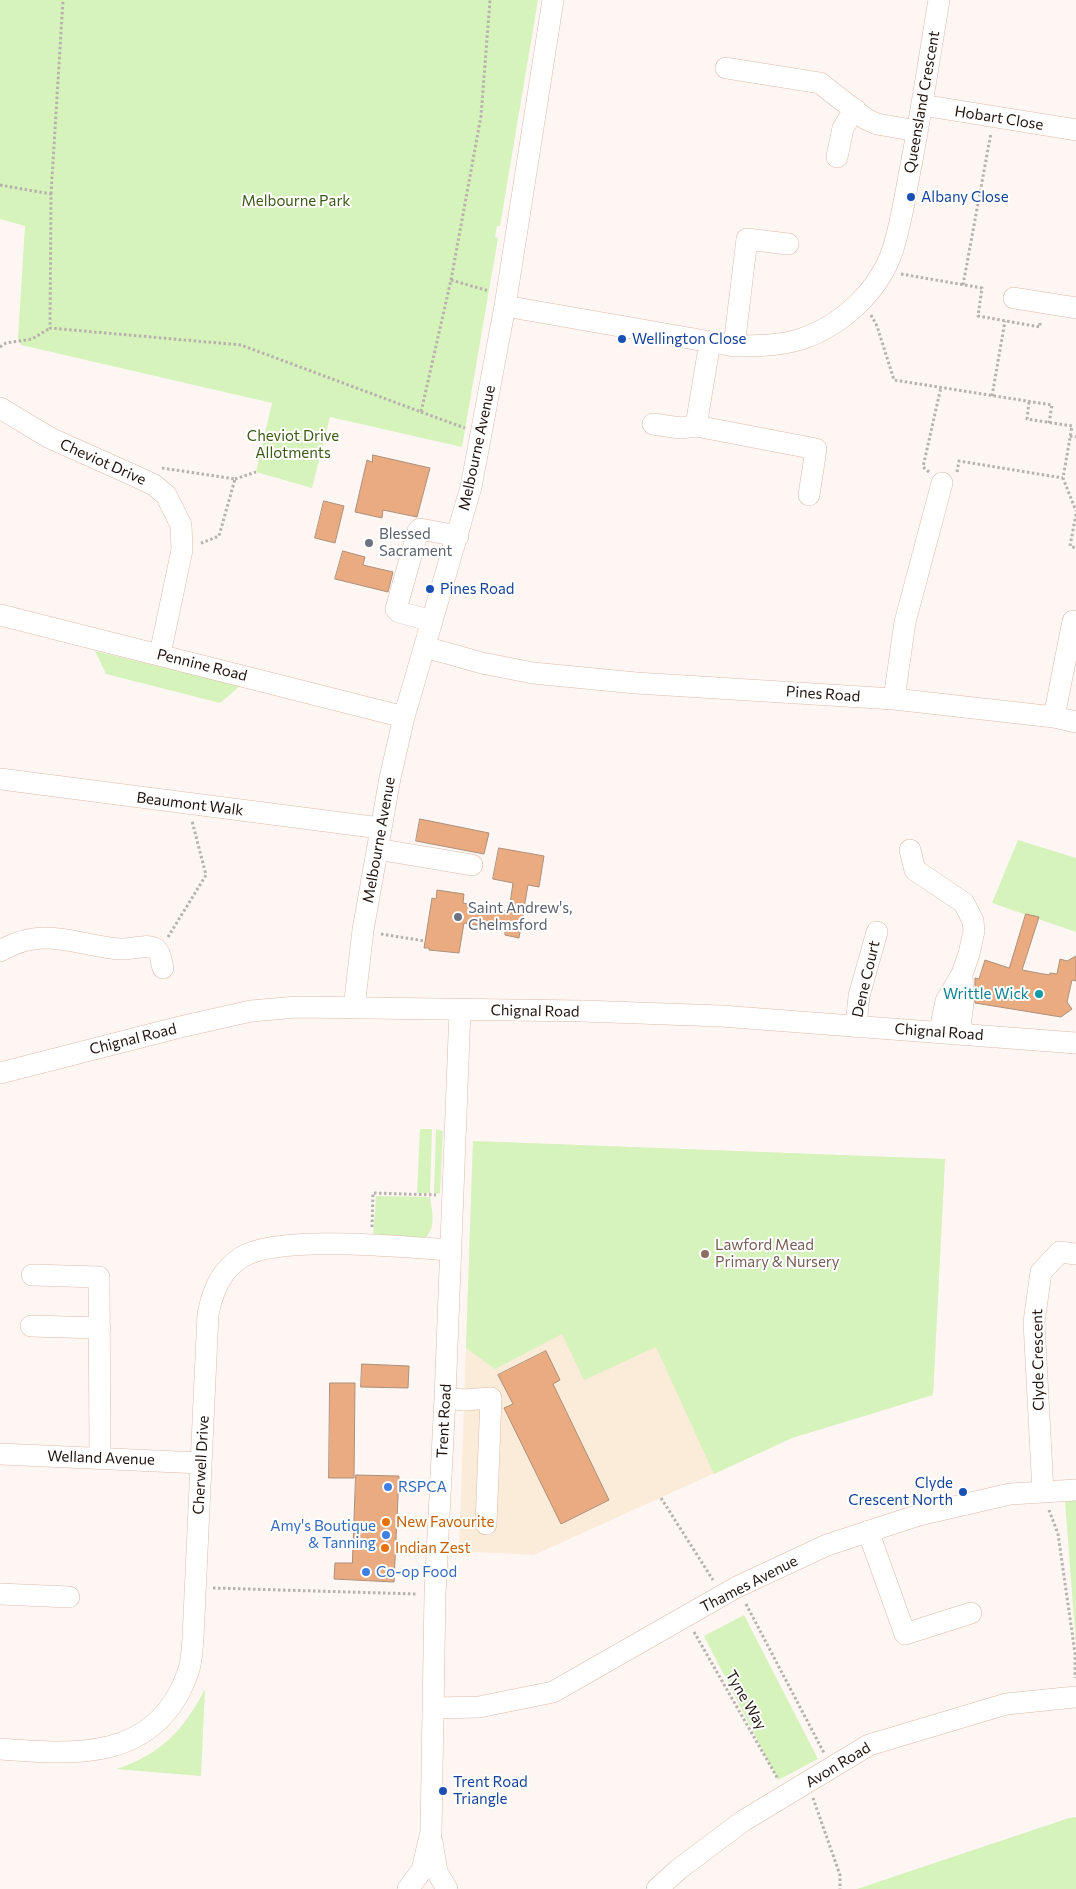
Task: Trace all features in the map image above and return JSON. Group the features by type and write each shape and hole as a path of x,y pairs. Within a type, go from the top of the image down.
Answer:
{"street":[{"name":"Melbourne Avenue","path":"354,1008 380,828 404,717 471,487 506,299 554,0"},
{"name":"Queensland Crescent","path":"506,299 734,346 766,346 798,340 828,326 863,299 883,271 892,250 922,105 939,0"},
{"path":"726,68 820,83 866,119 877,124 917,131"},
{"name":"Hobart Close","path":"922,105 1076,130"},
{"path":"837,157 843,128 855,109"},
{"path":"734,346 747,239 788,244"},
{"path":"1014,298 1076,308"},
{"path":"696,426 710,342"},
{"name":"Cheviot Drive","path":"0,408 50,438 154,485 166,495 181,525 182,550 160,654"},
{"path":"653,424 680,428 696,426 816,449 809,495"},
{"path":"894,699 905,622 942,483"},
{"path":"432,621 399,612 396,609 418,531 420,529 458,536"},
{"name":"Pennine Road","path":"0,615 404,717"},
{"path":"1054,717 1073,621"},
{"name":"Pines Road","path":"425,647 482,663 533,673 636,683 894,699 1054,717 1076,722"},
{"name":"Beaumont Walk","path":"0,779 380,828"},
{"path":"377,850 472,865"},
{"path":"910,850 915,870 954,895 970,911 974,931 962,974 963,1003 949,1032"},
{"name":"Dene Court","path":"856,1026 859,996 877,932"},
{"path":"0,951 26,938 41,937 120,949 149,947 161,960"},
{"name":"Chignal Road","path":"0,1073 251,1011 297,1007 721,1016 1076,1043"},
{"name":"Trent Road","path":"447,1889 437,1872 431,1832 435,1708 435,1594 445,1398 460,1010"},
{"name":"Cherwell Drive","path":"0,1749 55,1753 89,1751 120,1745 142,1734 163,1717 188,1674 193,1638 208,1314 212,1296 223,1275 243,1256 269,1247 371,1245 451,1250"},
{"name":"Clyde Crescent","path":"1043,1492 1034,1322 1041,1272 1060,1252 1076,1254"},
{"path":"32,1275 99,1277 100,1458"},
{"path":"31,1326 100,1328"},
{"path":"445,1398 464,1400 490,1398 486,1524"},
{"name":"Welland Avenue","path":"0,1454 202,1463"},
{"name":"Thames Avenue","path":"435,1708 480,1707 553,1692 729,1592 827,1545 868,1531 919,1515 1010,1494 1076,1490"},
{"path":"868,1531 905,1634 971,1613"},
{"path":"0,1594 69,1597"},
{"name":"Avon Road","path":"657,1889 679,1869 743,1821 868,1745 1006,1704 1076,1696"},
{"name":"Trent Road","path":"408,1889 422,1870 431,1832"}],"path":[{"path":"50,328 51,194 63,0"},
{"path":"421,412 451,280 481,116 490,0"},
{"path":"963,285 994,117"},
{"path":"0,185 51,194"},
{"path":"883,271 982,288 978,316 1040,327 1043,303"},
{"path":"451,280 488,291 506,299"},
{"path":"863,299 878,326 894,380 1052,406 1049,423"},
{"path":"992,396 1005,321"},
{"path":"0,347 6,343 32,339 50,328 241,345 421,412 482,431"},
{"path":"940,387 923,467 942,483 956,476 959,460 1063,478"},
{"path":"1029,402 1027,419 1072,426 1063,478 1076,512 1070,546 1076,548"},
{"path":"1070,436 1076,437"},
{"path":"159,467 235,479 256,472"},
{"path":"182,550 219,536 235,479"},
{"path":"161,960 206,875 187,804"},
{"path":"364,930 425,941"},
{"path":"371,1245 373,1193 452,1195"},
{"path":"1043,1492 1058,1534 1075,1653 1076,1696"},
{"path":"661,1498 706,1566 729,1592 831,1768"},
{"path":"195,1588 435,1594"},
{"name":"Tyne Way","path":"686,1617 786,1795"},
{"path":"808,1783 840,1875 840,1889"}],"shaded area":[{"name":"Lawford Mead Primary & Nursery","path":"473,1141 945,1159 933,1395 792,1438 534,1555 459,1551"}],"green space":[{"name":"Melbourne Park","path":"0,0 538,0 500,226 497,226 495,237 498,238 462,447 330,417 312,488 256,472 272,403 21,345 18,338 25,226 0,219"},
{"path":"95,651 240,686 220,703 106,674"},
{"path":"1018,840 1076,858 1076,932 992,903"},
{"path":"420,1129 432,1129 430,1193 417,1193"},
{"path":"436,1129 443,1131 440,1193 434,1194"},
{"name":"Lawford Mead Primary & Nursery","path":"473,1141 945,1159 933,1395 792,1438 714,1474 656,1347 584,1380 562,1334 495,1369 466,1348"},
{"path":"376,1196 430,1197 433,1220 428,1235 424,1239 373,1238"},
{"path":"1076,1500 1076,1645 1065,1501"},
{"path":"744,1615 818,1759 778,1780 704,1636"},
{"path":"205,1689 201,1776 116,1769 146,1756 169,1739 188,1717"},
{"path":"1076,1817 1076,1889 857,1889 1069,1818"}],"building":[{"path":"373,455 430,468 417,517 383,510 382,518 355,512 367,460 372,462"},
{"path":"324,501 344,506 335,543 315,538"},
{"path":"343,551 365,557 363,565 393,572 388,592 335,579"},
{"path":"420,819 489,833 484,854 416,841"},
{"path":"499,848 544,856 539,887 528,885 519,938 505,935 505,930 464,923 459,953 424,948 432,898 436,899 437,890 464,894 463,903 468,904 467,907 509,911 513,883 493,879"},
{"path":"1026,914 1039,917 1022,970 1049,975 1050,973 1057,974 1060,959 1067,961 1076,956 1076,981 1072,980 1067,1002 1072,1009 1061,1017 975,1003 975,978 979,979 985,960 1009,968"},
{"path":"546,1351 560,1380 553,1384 609,1500 561,1524 504,1408 513,1404 498,1375"},
{"path":"362,1364 409,1366 408,1388 361,1387"},
{"path":"330,1383 355,1383 354,1478 329,1478"},
{"path":"356,1475 399,1476 394,1582 334,1579 335,1563 352,1563"}],"place":[{"name":"Albany Close","path":"911,197"},
{"name":"Wellington Close","path":"622,339"},
{"name":"Blessed Sacrament","path":"369,543"},
{"name":"Pines Road","path":"430,589"},
{"name":"Saint Andrew's, Chelmsford","path":"458,917"},
{"name":"Writtle Wick","path":"1039,994"},
{"name":"Lawford Mead Primary & Nursery","path":"705,1254"},
{"name":"RSPCA","path":"388,1487"},
{"name":"Clyde Crescent North","path":"963,1492"},
{"name":"New Favourite","path":"386,1522"},
{"name":"Amy's Boutique & Tanning","path":"386,1535"},
{"name":"Indian Zest","path":"385,1548"},
{"name":"Co-op Food","path":"366,1572"},
{"name":"Trent Road Triangle","path":"443,1791"}],"park label":[{"name":"Cheviot Drive Allotments","path":"293,444"}]}
